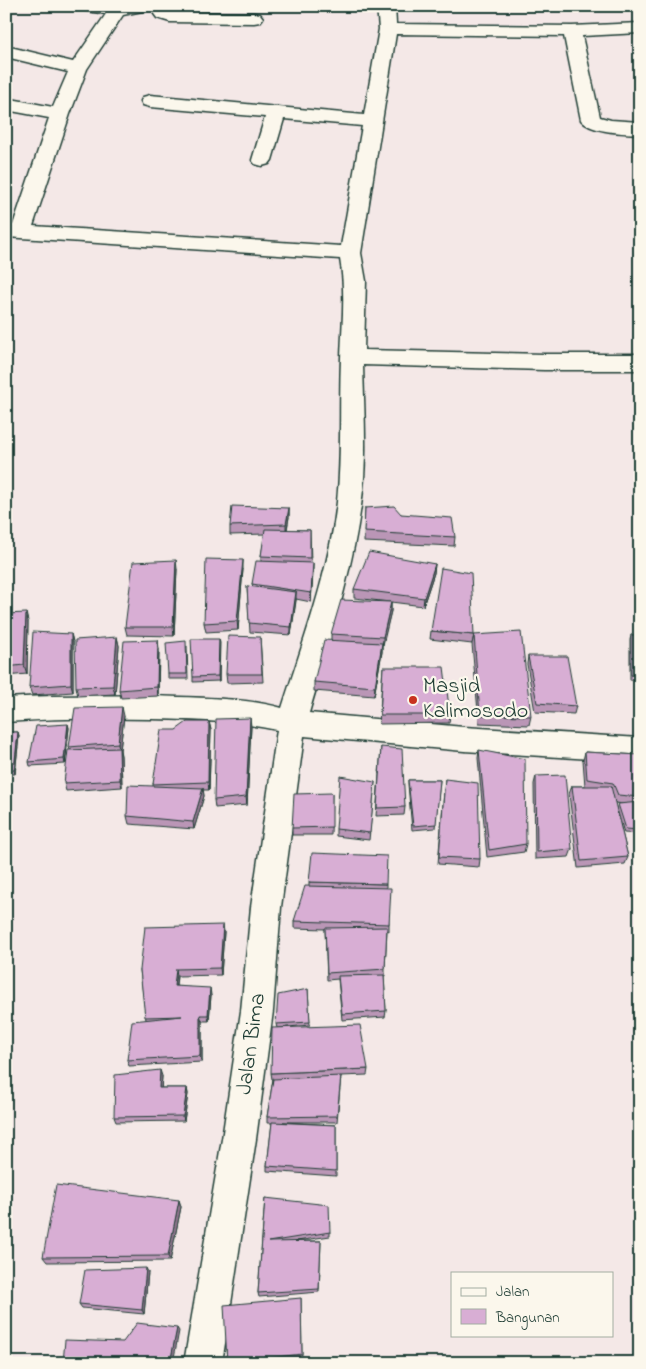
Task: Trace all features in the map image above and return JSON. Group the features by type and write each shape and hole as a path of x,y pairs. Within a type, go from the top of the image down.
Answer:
{"street":[{"path":"87,6 117,11 141,6"},
{"path":"164,6 163,14 170,17 254,18"},
{"name":"Jalan Bima","path":"203,1363 256,1020 266,907 292,723 323,622 344,534 352,472 352,357 355,282 350,253 388,29 386,6"},
{"path":"117,11 78,69 11,232 350,253"},
{"path":"388,29 572,30 640,28"},
{"path":"572,30 592,120 609,126 640,128"},
{"path":"6,51 78,69"},
{"path":"150,101 372,121"},
{"path":"6,104 60,114"},
{"path":"262,160 276,112"},
{"path":"352,357 544,362 640,362"},
{"path":"6,710 101,706 224,710 268,715 292,723 464,739 640,750"}],"building":[{"path":"232,506 289,508 286,524 230,526"},
{"path":"394,506 401,514 452,518 455,537 364,532 365,508"},
{"path":"265,529 310,530 310,558 261,556"},
{"path":"369,552 435,564 424,598 354,589"},
{"path":"206,559 243,560 237,621 204,623"},
{"path":"176,560 173,627 125,627 133,562"},
{"path":"256,561 313,563 311,593 252,584"},
{"path":"441,568 471,573 474,635 431,631"},
{"path":"247,586 296,592 291,627 249,623"},
{"path":"341,600 391,602 383,637 331,634"},
{"path":"26,613 24,665 6,667 6,614"},
{"path":"33,632 71,634 71,684 29,687"},
{"path":"521,632 531,716 480,715 474,635"},
{"path":"631,635 640,635 640,676 631,675"},
{"path":"228,636 260,637 262,674 226,674"},
{"path":"117,637 113,686 76,687 75,640"},
{"path":"191,639 219,639 218,676 193,677"},
{"path":"158,640 157,687 119,690 124,641"},
{"path":"324,640 382,643 375,687 314,682"},
{"path":"186,641 187,674 168,674 166,643"},
{"path":"528,656 567,656 576,706 537,703"},
{"name":"Masjid Kalimosodo","path":"383,667 444,667 450,715 380,715"},
{"path":"122,707 118,743 69,747 75,708"},
{"path":"250,718 246,797 214,800 216,719"},
{"path":"187,722 209,722 208,782 153,784 161,730 176,730"},
{"path":"68,724 64,759 29,762 36,726"},
{"path":"6,732 18,732 14,770 6,770"},
{"path":"381,747 402,749 405,807 377,808"},
{"path":"119,748 120,780 64,783 68,750"},
{"path":"479,750 525,759 526,844 489,850"},
{"path":"585,752 640,755 640,797 618,795 613,783 587,779"},
{"path":"565,775 572,849 537,852 536,776"},
{"path":"340,776 375,782 370,833 336,829"},
{"path":"445,779 478,783 480,859 439,857"},
{"path":"408,780 440,780 436,824 413,826"},
{"path":"128,785 203,788 193,822 127,816"},
{"path":"572,786 611,786 628,857 581,861"},
{"path":"332,793 332,827 292,828 294,794"},
{"path":"640,802 640,830 626,829 618,804"},
{"path":"312,853 387,856 386,884 309,882"},
{"path":"305,886 391,888 389,924 294,921"},
{"path":"223,925 220,968 176,969 174,986 210,988 208,1015 200,1015 200,1056 127,1060 132,1021 182,1016 145,1017 140,970 145,927"},
{"path":"387,927 385,969 327,973 325,928"},
{"path":"384,975 386,1011 342,1014 338,976"},
{"path":"308,989 310,1022 276,1024 278,995"},
{"path":"360,1025 368,1069 271,1073 272,1028"},
{"path":"160,1070 159,1088 187,1088 183,1116 114,1117 115,1075"},
{"path":"341,1076 337,1116 267,1117 273,1079"},
{"path":"272,1122 336,1125 336,1171 267,1166"},
{"path":"56,1185 179,1200 168,1256 43,1257"},
{"path":"265,1198 329,1205 330,1232 268,1242 321,1241 319,1289 258,1293"},
{"path":"146,1268 142,1310 79,1304 85,1270"},
{"path":"301,1298 302,1354 227,1363 224,1305"},
{"path":"137,1323 177,1328 170,1363 63,1363 65,1340 123,1342"}],"place":[{"name":"Masjid Kalimosodo","path":"413,700"}]}
